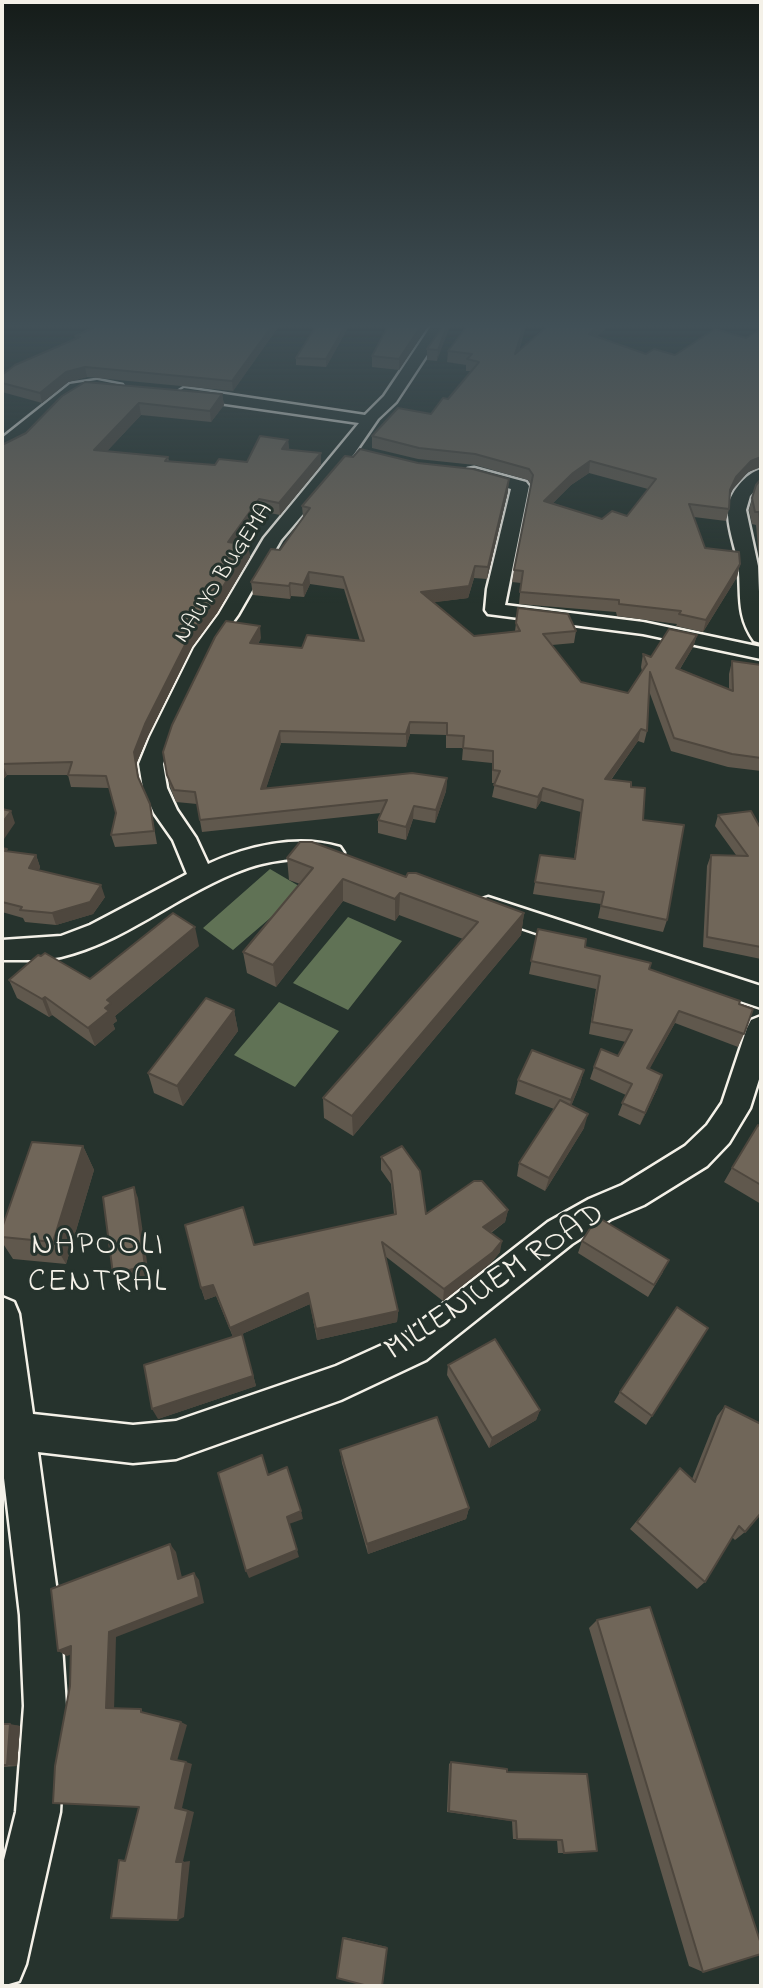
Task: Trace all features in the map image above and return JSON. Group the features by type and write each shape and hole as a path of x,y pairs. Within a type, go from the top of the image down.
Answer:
{"street":[{"path":"2,446 36,419"},
{"path":"355,419 369,421"},
{"name":"NAUYO BUGEMA","path":"201,877 184,838 166,813 158,796 151,764 161,737 204,648 228,615 272,538 348,450 371,419"},
{"path":"348,450 371,456"},
{"path":"458,470 520,486 495,610 643,628 761,653"},
{"path":"761,474 741,494 737,510 748,566 749,609 761,637"},
{"path":"2,950 64,946 100,932 201,877 242,859 275,850 307,848 336,853 360,862"},
{"path":"464,898 761,997"},
{"name":"MILLENIUEM ROAD","path":"18,1431 134,1444 176,1440 341,1382 414,1348 560,1233 600,1209 633,1195 696,1156 718,1134 735,1108 761,1028"},
{"path":"2,1314 40,1615 46,1706 38,1811 2,1964"}],"green space":[{"path":"270,869 304,889 233,950 203,928"},
{"path":"348,917 402,941 348,1010 293,983"},
{"path":"279,1002 339,1031 295,1087 234,1055"}],"building":[{"path":"40,419 124,419 94,450 168,457 165,461 215,465 219,459 247,462 260,436 288,440 282,449 321,453 279,503 259,499 228,542 248,545 190,635 145,724 134,752 138,777 150,804 154,831 111,835 116,813 106,776 68,775 72,762 2,764 2,444 26,433"},
{"path":"388,419 761,419 761,457 751,461 736,477 730,490 729,509 689,504 705,548 739,552 740,564 706,620 679,614 681,611 619,604 619,600 520,592 523,571 514,570 533,475 529,469 475,454 419,448 372,436","holes":["590,461 656,479 627,516 612,511 602,519 544,501"]},
{"path":"360,449 418,463 473,469 509,479 488,567 475,566 469,586 421,592 474,636 520,631 516,623 518,608 568,614 576,631 543,634 581,682 628,693 647,664 643,654 651,657 669,629 697,635 676,668 733,691 732,661 761,665 761,758 732,754 674,738 650,672 647,731 641,729 605,779 631,782 631,787 645,788 643,820 684,825 667,920 601,906 604,892 535,882 540,855 575,859 583,800 543,788 538,797 494,785 500,771 493,770 493,751 463,748 464,736 447,735 447,723 410,722 406,734 280,731 261,789 412,773 447,778 436,810 414,806 406,827 378,820 387,800 200,820 195,792 174,790 167,775 163,752 172,725 215,637 226,621 260,626 250,643 302,648 307,635 364,641 343,577 309,572 303,585 251,582 271,549 280,550 310,508 302,506 345,456 353,457"},
{"path":"761,479 761,533 759,512 755,512 752,498"},
{"path":"2,809 11,811 2,823"},
{"path":"751,811 761,829 761,947 707,937 711,855 748,856 718,815"},
{"path":"300,842 312,842 406,877 408,873 416,873 524,913 352,1116 323,1098 478,922 400,893 395,899 343,879 273,965 243,952 313,868 287,858"},
{"path":"2,848 7,849 5,851 36,855 29,868 101,885 90,902 52,913 20,910 22,907 2,902"},
{"path":"173,913 195,927 107,1000 111,1003 105,1008 109,1011 88,1028 45,997 42,999 9,980 38,955 45,953 90,979"},
{"path":"538,929 586,939 585,947 651,963 649,969 740,1001 739,1004 753,1009 744,1034 679,1011 647,1068 662,1075 645,1113 622,1103 632,1084 594,1067 601,1049 618,1056 632,1030 592,1022 600,976 531,961"},
{"path":"206,998 234,1010 177,1086 148,1073"},
{"path":"532,1050 584,1070 571,1100 518,1080"},
{"path":"560,1100 588,1114 549,1178 519,1163"},
{"path":"758,1125 761,1127 761,1185 732,1168"},
{"path":"32,1142 83,1146 53,1242 2,1237 2,1228"},
{"path":"402,1146 420,1171 426,1214 474,1181 482,1181 508,1210 483,1227 502,1241 493,1252 444,1289 382,1242 398,1311 316,1329 308,1293 230,1328 213,1285 201,1288 185,1225 243,1207 254,1245 396,1214 391,1171 381,1157"},
{"path":"134,1187 145,1266 113,1274 103,1197"},
{"path":"601,1219 669,1260 654,1285 582,1241 593,1224"},
{"path":"677,1307 708,1328 652,1416 620,1392"},
{"path":"242,1334 253,1376 152,1409 144,1365"},
{"path":"495,1339 540,1410 492,1438 448,1365"},
{"path":"725,1406 761,1424 761,1513 745,1532 739,1526 705,1582 637,1522 680,1468 695,1482"},
{"path":"437,1417 469,1508 367,1544 340,1450"},
{"path":"262,1455 268,1475 287,1467 301,1511 287,1517 297,1550 246,1571 218,1473"},
{"path":"170,1544 178,1579 194,1573 199,1597 109,1632 106,1708 141,1709 141,1712 181,1722 171,1759 186,1762 175,1808 188,1811 176,1862 183,1862 178,1920 111,1918 119,1860 125,1861 139,1807 53,1803 55,1766 70,1686 71,1646 58,1651 51,1589"},
{"path":"650,1607 761,1944 761,1954 703,1972 597,1620"},
{"path":"2,1724 10,1724 7,1765 2,1765"},
{"path":"451,1762 507,1769 507,1772 587,1774 597,1851 564,1853 562,1840 517,1839 516,1821 449,1811"},
{"path":"343,1938 387,1948 382,1986 368,1986 337,1978"}],"district":[{"name":"NAPOOLI CENTRAL","path":"98,1266"}]}
